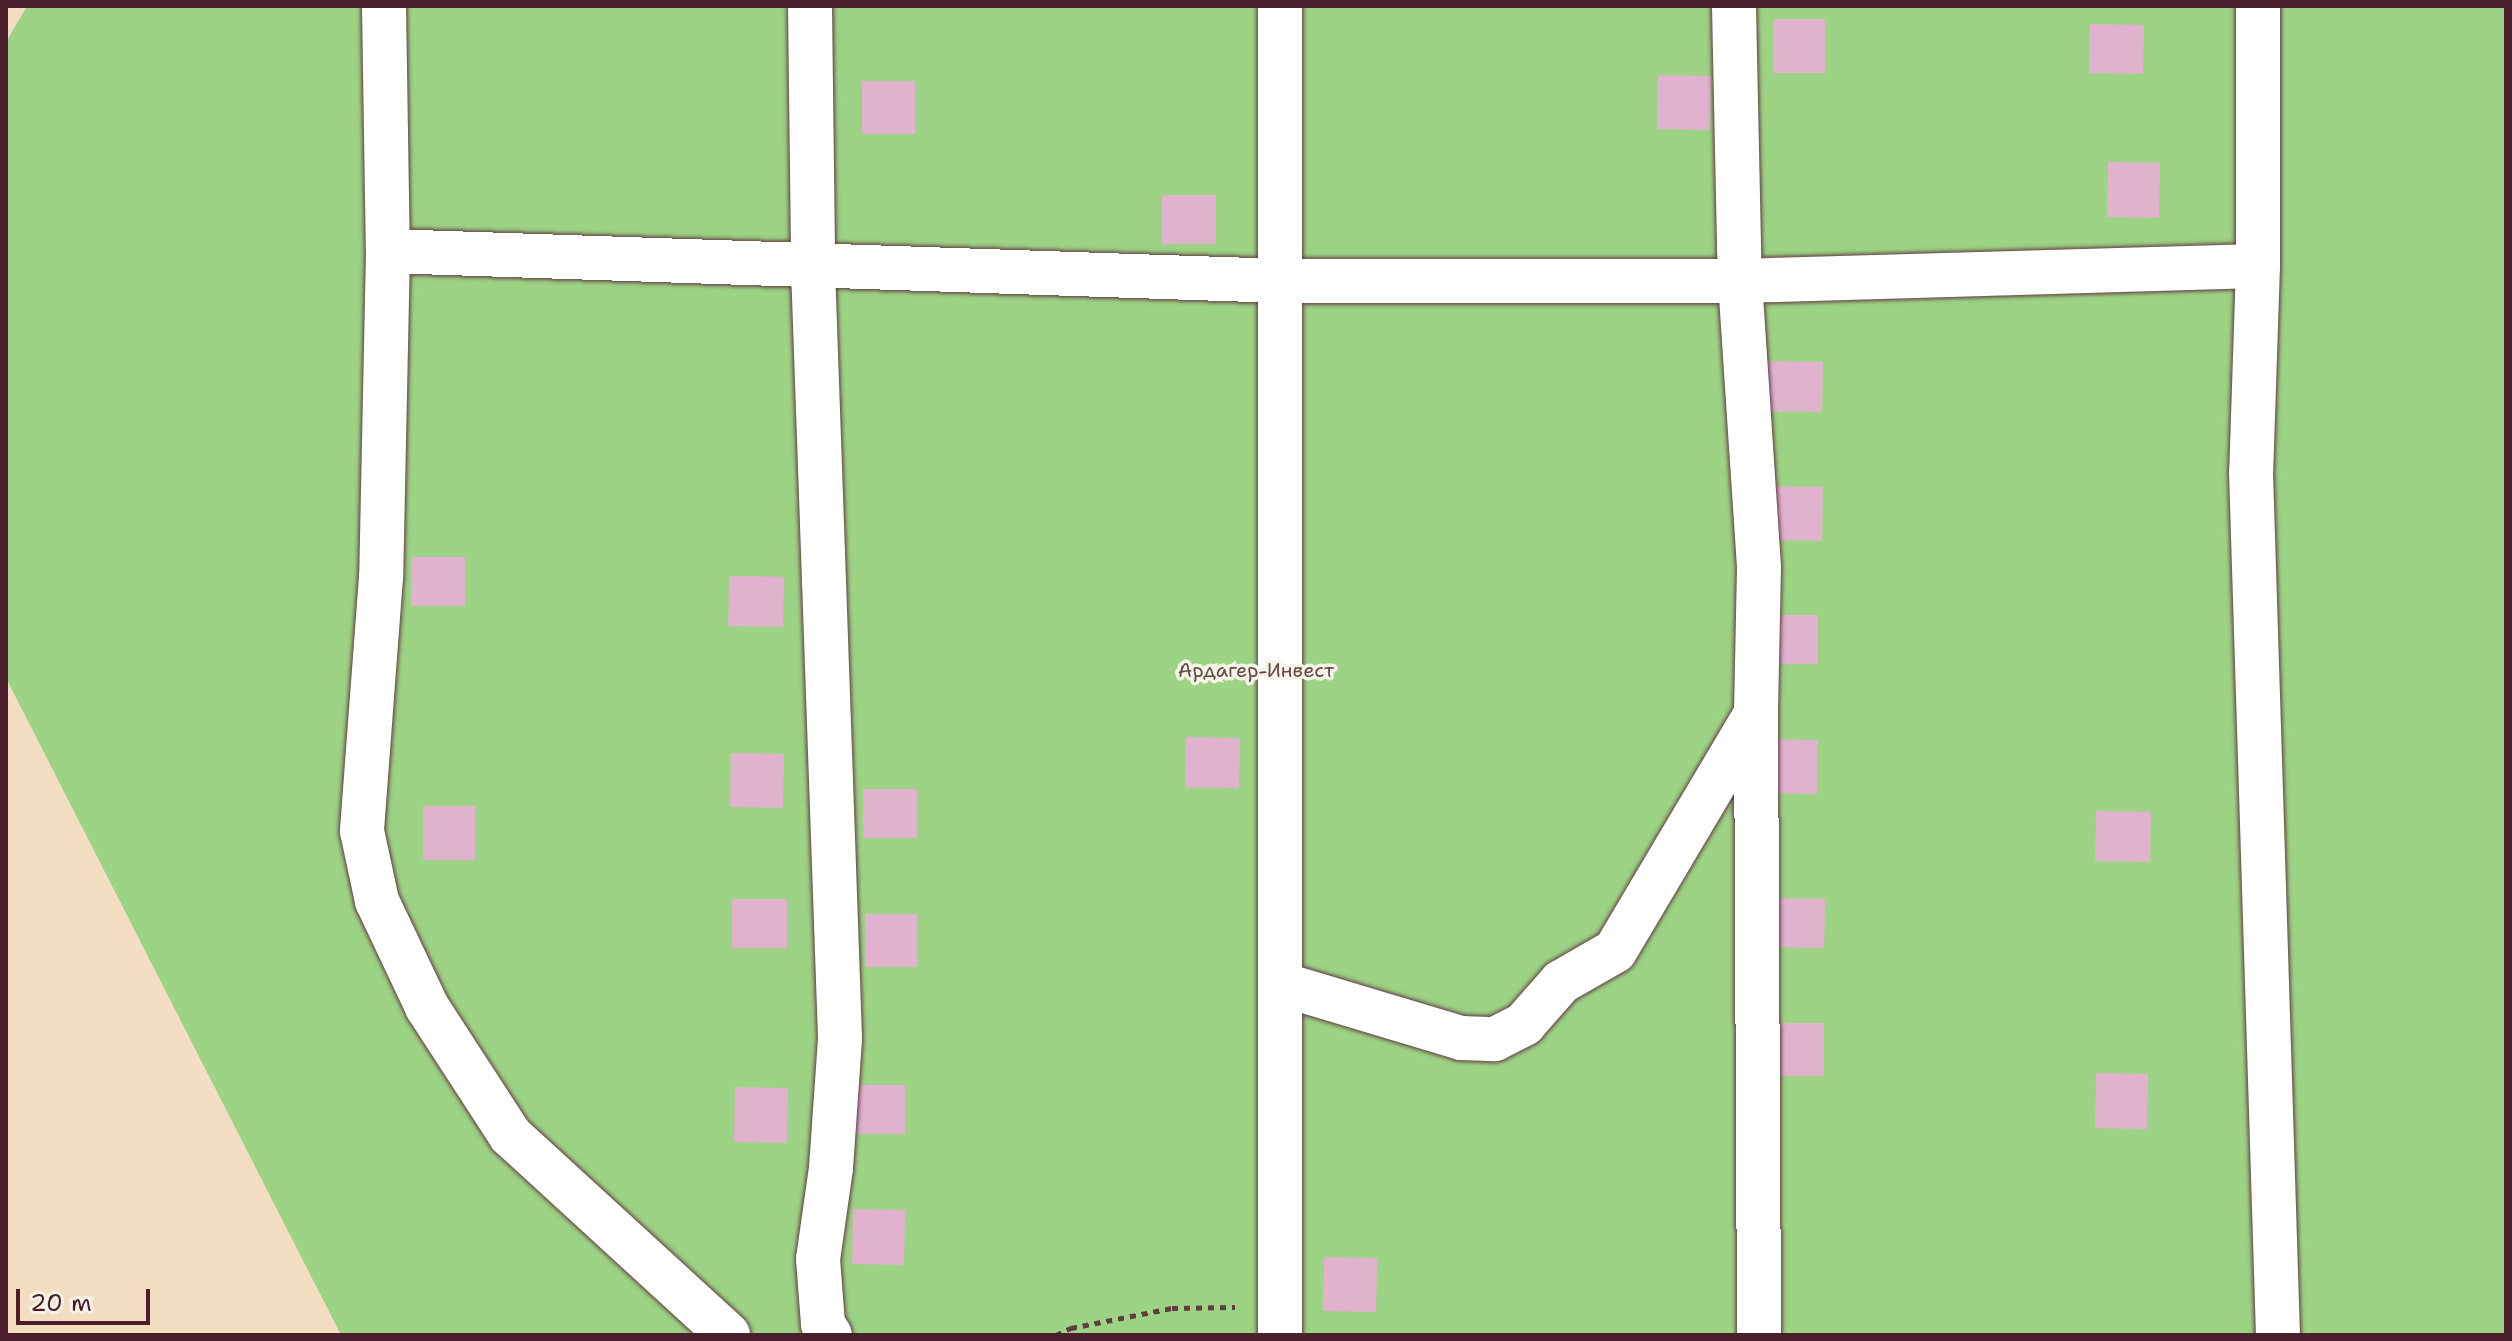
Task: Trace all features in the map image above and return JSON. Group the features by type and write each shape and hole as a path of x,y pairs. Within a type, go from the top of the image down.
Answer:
{"street":[{"path":"384,6 388,251 381,577 362,831 377,901 427,1007 510,1135 728,1335"},
{"path":"810,6 813,268 840,1039 831,1168 818,1259 823,1324 830,1335"},
{"path":"1280,6 1280,1321"},
{"path":"1734,6 1740,281 1759,568 1756,714 1759,1335"},
{"path":"2258,6 2258,266 2251,472 2278,1335"},
{"path":"388,251 813,268 1282,281 1740,281 2258,266"},
{"path":"1281,984 1461,1038 1495,1039 1524,1024 1561,982 1615,951 1756,714"}],"path":[{"path":"1056,1335 1071,1328 1172,1308 1280,1321"}],"green space":[{"name":"Ардагер-Инвест","path":"27,6 2506,6 2506,1335 341,1335 7,680 6,42"}],"building":[{"path":"1773,19 1825,19 1825,73 1773,73"},
{"path":"2090,24 2144,25 2143,74 2089,73"},
{"path":"1658,75 1711,76 1710,130 1657,129"},
{"path":"862,81 915,81 915,134 862,134"},
{"path":"2108,162 2160,163 2159,218 2107,217"},
{"path":"1162,195 1216,195 1216,244 1162,244"},
{"path":"1768,361 1823,362 1822,412 1767,411"},
{"path":"1770,486 1823,487 1822,541 1769,540"},
{"path":"411,557 465,557 465,606 411,606"},
{"path":"729,576 784,577 783,627 728,626"},
{"path":"1764,615 1818,615 1818,664 1764,664"},
{"path":"1186,737 1240,738 1239,788 1185,787"},
{"path":"1765,739 1818,740 1817,794 1764,793"},
{"path":"731,753 784,754 783,808 730,807"},
{"path":"863,789 917,789 917,838 863,838"},
{"path":"423,806 475,806 475,860 423,860"},
{"path":"2096,811 2151,812 2150,862 2095,861"},
{"path":"1770,898 1825,899 1824,948 1769,947"},
{"path":"732,899 787,899 787,948 732,948"},
{"path":"865,914 917,914 917,967 865,967"},
{"path":"1772,1023 1824,1023 1824,1076 1772,1076"},
{"path":"2096,1073 2148,1074 2147,1129 2095,1128"},
{"path":"851,1085 905,1085 905,1134 851,1134"},
{"path":"735,1087 788,1088 787,1143 734,1142"},
{"path":"853,1209 905,1210 904,1265 852,1264"},
{"path":"1324,1257 1377,1258 1376,1312 1323,1311"}]}
